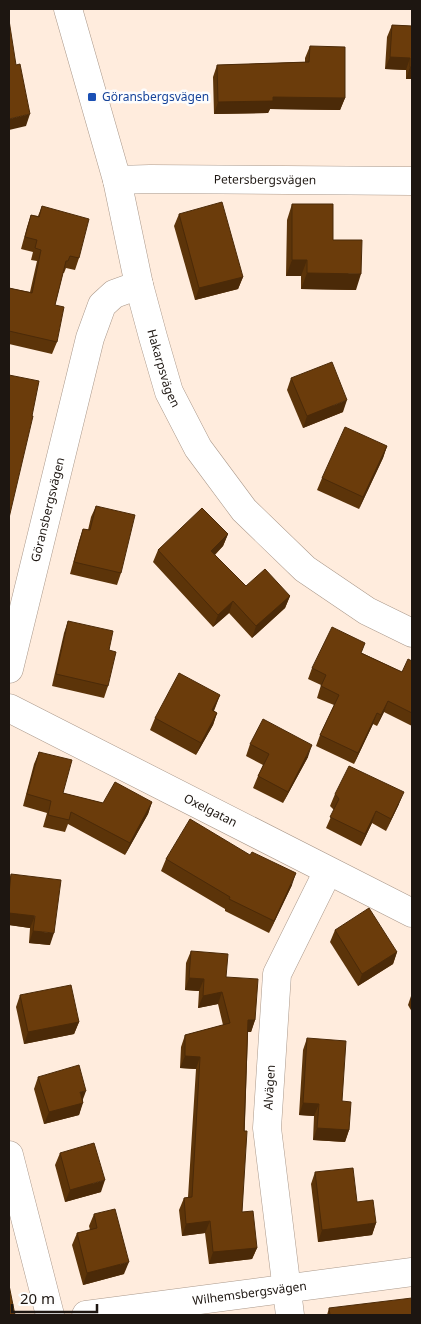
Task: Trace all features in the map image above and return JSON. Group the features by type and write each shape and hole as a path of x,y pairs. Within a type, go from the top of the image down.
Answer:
{"street":[{"name":"Hakarpsvägen","path":"68,9 117,180 139,285 170,392 198,448 244,510 304,569 367,611 412,633"},
{"name":"Petersbergsvägen","path":"117,180 412,181"},
{"name":"Göransbergsvägen","path":"9,669 90,338 102,305 114,294 139,285"},
{"name":"Oxelgatan","path":"9,708 412,913"},
{"name":"Alvägen","path":"290,1315 267,1128 277,974 328,871"},
{"path":"9,1155 50,1315"},
{"name":"Wilhemsbergsvägen","path":"86,1315 412,1272"}],"building":[{"path":"9,20 16,65 20,64 30,114 9,119"},
{"path":"392,25 412,26 412,67 410,67 410,58 390,57"},
{"path":"310,46 345,47 345,98 273,97 273,101 218,102 217,65 309,62"},
{"path":"222,202 243,277 199,288 179,214"},
{"path":"292,204 333,204 333,240 362,240 361,274 307,273 307,260 292,260"},
{"path":"42,206 89,219 79,258 70,256 68,261 66,261 55,305 64,307 57,342 9,331 9,288 32,293 41,250 35,248 37,240 25,237 31,215 39,217"},
{"path":"332,362 347,400 307,416 291,378"},
{"path":"9,375 39,381 33,416 9,518"},
{"path":"345,427 387,446 363,497 322,478"},
{"path":"96,506 135,515 121,573 74,562 83,529 90,530"},
{"path":"202,508 228,534 211,551 246,586 265,569 290,596 256,626 233,601 218,615 158,550"},
{"path":"68,621 113,631 109,650 116,652 108,686 56,674"},
{"path":"332,627 365,643 361,653 402,672 408,659 412,661 412,713 388,701 381,715 377,713 358,753 320,735 339,695 321,686 326,675 312,668"},
{"path":"179,673 220,695 212,710 217,713 201,743 155,718"},
{"path":"263,719 312,745 288,792 258,776 269,754 250,744"},
{"path":"39,752 72,760 63,793 103,803 115,782 152,802 130,843 71,812 69,820 48,815 51,801 27,794"},
{"path":"349,766 404,792 391,819 376,811 365,834 330,817 339,799 335,794"},
{"path":"190,819 250,855 252,852 296,873 274,921 229,899 230,897 166,859"},
{"path":"11,874 61,880 54,933 33,931 35,916 9,913"},
{"path":"369,908 397,952 362,974 335,930"},
{"path":"191,951 228,954 226,977 258,979 255,1020 248,1020 244,1131 247,1131 242,1212 253,1211 257,1248 213,1252 210,1221 186,1224 184,1198 192,1197 200,1057 185,1056 185,1035 230,1023 222,992 203,996 204,979 189,978"},
{"path":"71,985 79,1022 28,1032 20,995"},
{"path":"307,1038 346,1041 342,1101 351,1102 349,1130 317,1128 319,1104 303,1103"},
{"path":"79,1065 86,1091 80,1092 83,1103 49,1112 38,1077"},
{"path":"94,1143 105,1180 70,1190 60,1153"},
{"path":"353,1168 357,1202 373,1200 376,1223 322,1230 315,1172"},
{"path":"115,1209 129,1262 87,1273 77,1233 97,1228 94,1214"},
{"path":"9,1285 15,1315 9,1315"},
{"path":"412,1298 412,1315 330,1315 329,1308"}],"place":[{"name":"Göransbergsvägen","path":"92,97"}]}
